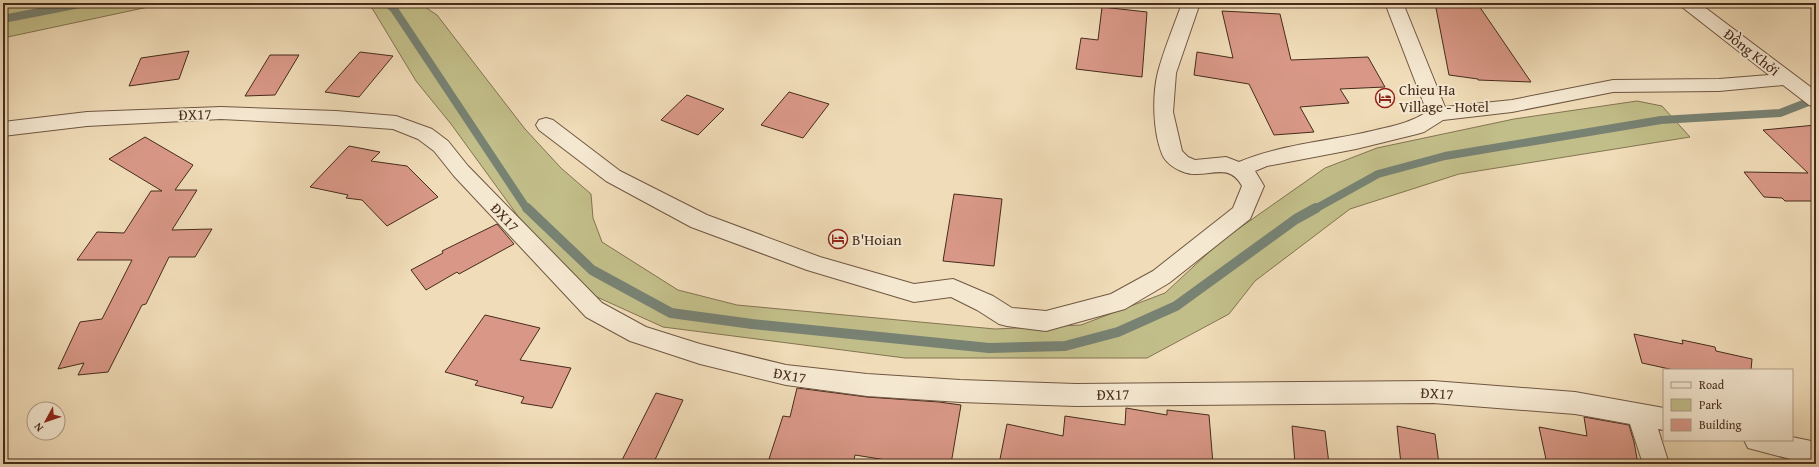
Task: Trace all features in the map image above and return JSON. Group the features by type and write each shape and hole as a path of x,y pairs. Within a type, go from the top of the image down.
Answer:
{"street":[{"path":"546,125 614,176 699,221 815,264 914,293 953,288 985,303 1007,317 1046,321 1117,302 1161,277 1242,212 1253,186 1245,172 1226,164 1193,167 1180,162 1172,154 1163,112 1168,73 1191,3"},
{"path":"1394,3 1438,114"},
{"name":"Đồng Khởi","path":"1688,3 1816,101"},
{"path":"1239,170 1262,160 1356,142 1417,127 1438,114 1512,106 1613,86 1719,85 1788,80"},
{"name":"ĐX17","path":"3,130 87,119 221,113 336,118 396,123 425,134 441,146 461,171 594,310 638,334 700,354 786,375 866,385 960,391 1068,395 1433,392 1575,403 1652,417"},
{"path":"1652,417 1656,464"},
{"path":"1760,441 1816,454"}],"green space":[{"path":"16,3 167,3 3,38 3,6"},
{"path":"360,3 419,3 437,15 525,129 561,168 591,194 593,218 602,242 678,290 737,305 995,329 1081,325 1165,293 1221,241 1325,168 1377,148 1514,119 1637,101 1662,106 1690,137 1459,174 1350,209 1255,281 1229,314 1147,358 905,358 663,327 597,297 539,245 451,124 416,81 372,8"}],"building":[{"path":"1435,3 1477,3 1531,82 1478,80 1449,75"},
{"path":"1102,7 1147,12 1142,77 1076,69 1081,38 1098,40"},
{"path":"1222,11 1280,14 1291,60 1368,57 1385,87 1340,89 1349,103 1300,107 1314,132 1274,135 1249,84 1194,75 1197,52 1233,58"},
{"path":"189,51 179,79 129,86 141,58"},
{"path":"360,52 393,56 359,97 325,92"},
{"path":"270,55 299,55 275,95 245,96"},
{"path":"789,92 829,104 803,138 761,125"},
{"path":"687,95 724,109 698,135 661,120"},
{"path":"1816,125 1816,201 1785,201 1782,198 1764,197 1744,172 1808,173 1763,130"},
{"path":"145,137 193,165 175,190 197,190 172,230 212,229 195,257 169,257 146,304 142,305 108,372 78,375 84,363 58,369 80,322 102,319 132,260 77,260 97,232 124,233 151,191 162,191 109,159"},
{"path":"349,146 380,152 371,161 407,166 438,197 387,226 362,200 346,198 348,195 310,187"},
{"path":"954,194 1002,199 994,266 943,261"},
{"path":"497,224 514,244 459,274 457,272 426,290 411,270 443,253 442,251"},
{"path":"485,315 540,328 520,360 571,368 552,408 521,403 524,397 475,385 478,381 445,372"},
{"path":"1634,334 1683,344 1682,340 1715,347 1716,351 1752,359 1751,369 1669,369 1642,363"},
{"path":"797,388 867,397 961,405 951,464 911,464 855,455 853,464 800,464 769,459 783,416 790,417"},
{"path":"656,393 683,400 653,464 620,464"},
{"path":"1126,408 1167,415 1167,410 1209,415 1213,464 999,464 1007,424 1063,436 1065,416 1125,425"},
{"path":"1584,417 1629,425 1638,464 1547,464 1539,427 1587,436"},
{"path":"1292,426 1325,431 1329,464 1295,464"},
{"path":"1397,426 1435,434 1439,464 1401,464"}],"waterway":[{"path":"3,19 85,3"},
{"path":"387,3 394,9 527,209"},
{"path":"1315,209 1378,174 1445,156 1661,120 1780,113 1816,99"},
{"path":"527,208 592,270 671,313 752,324 989,348 1065,346 1118,332 1176,306 1296,219 1316,208"}],"place":[{"name":"Chieu Ha Village - Hotel","path":"1385,98"},
{"name":"B'Hoian","path":"838,239"}]}
